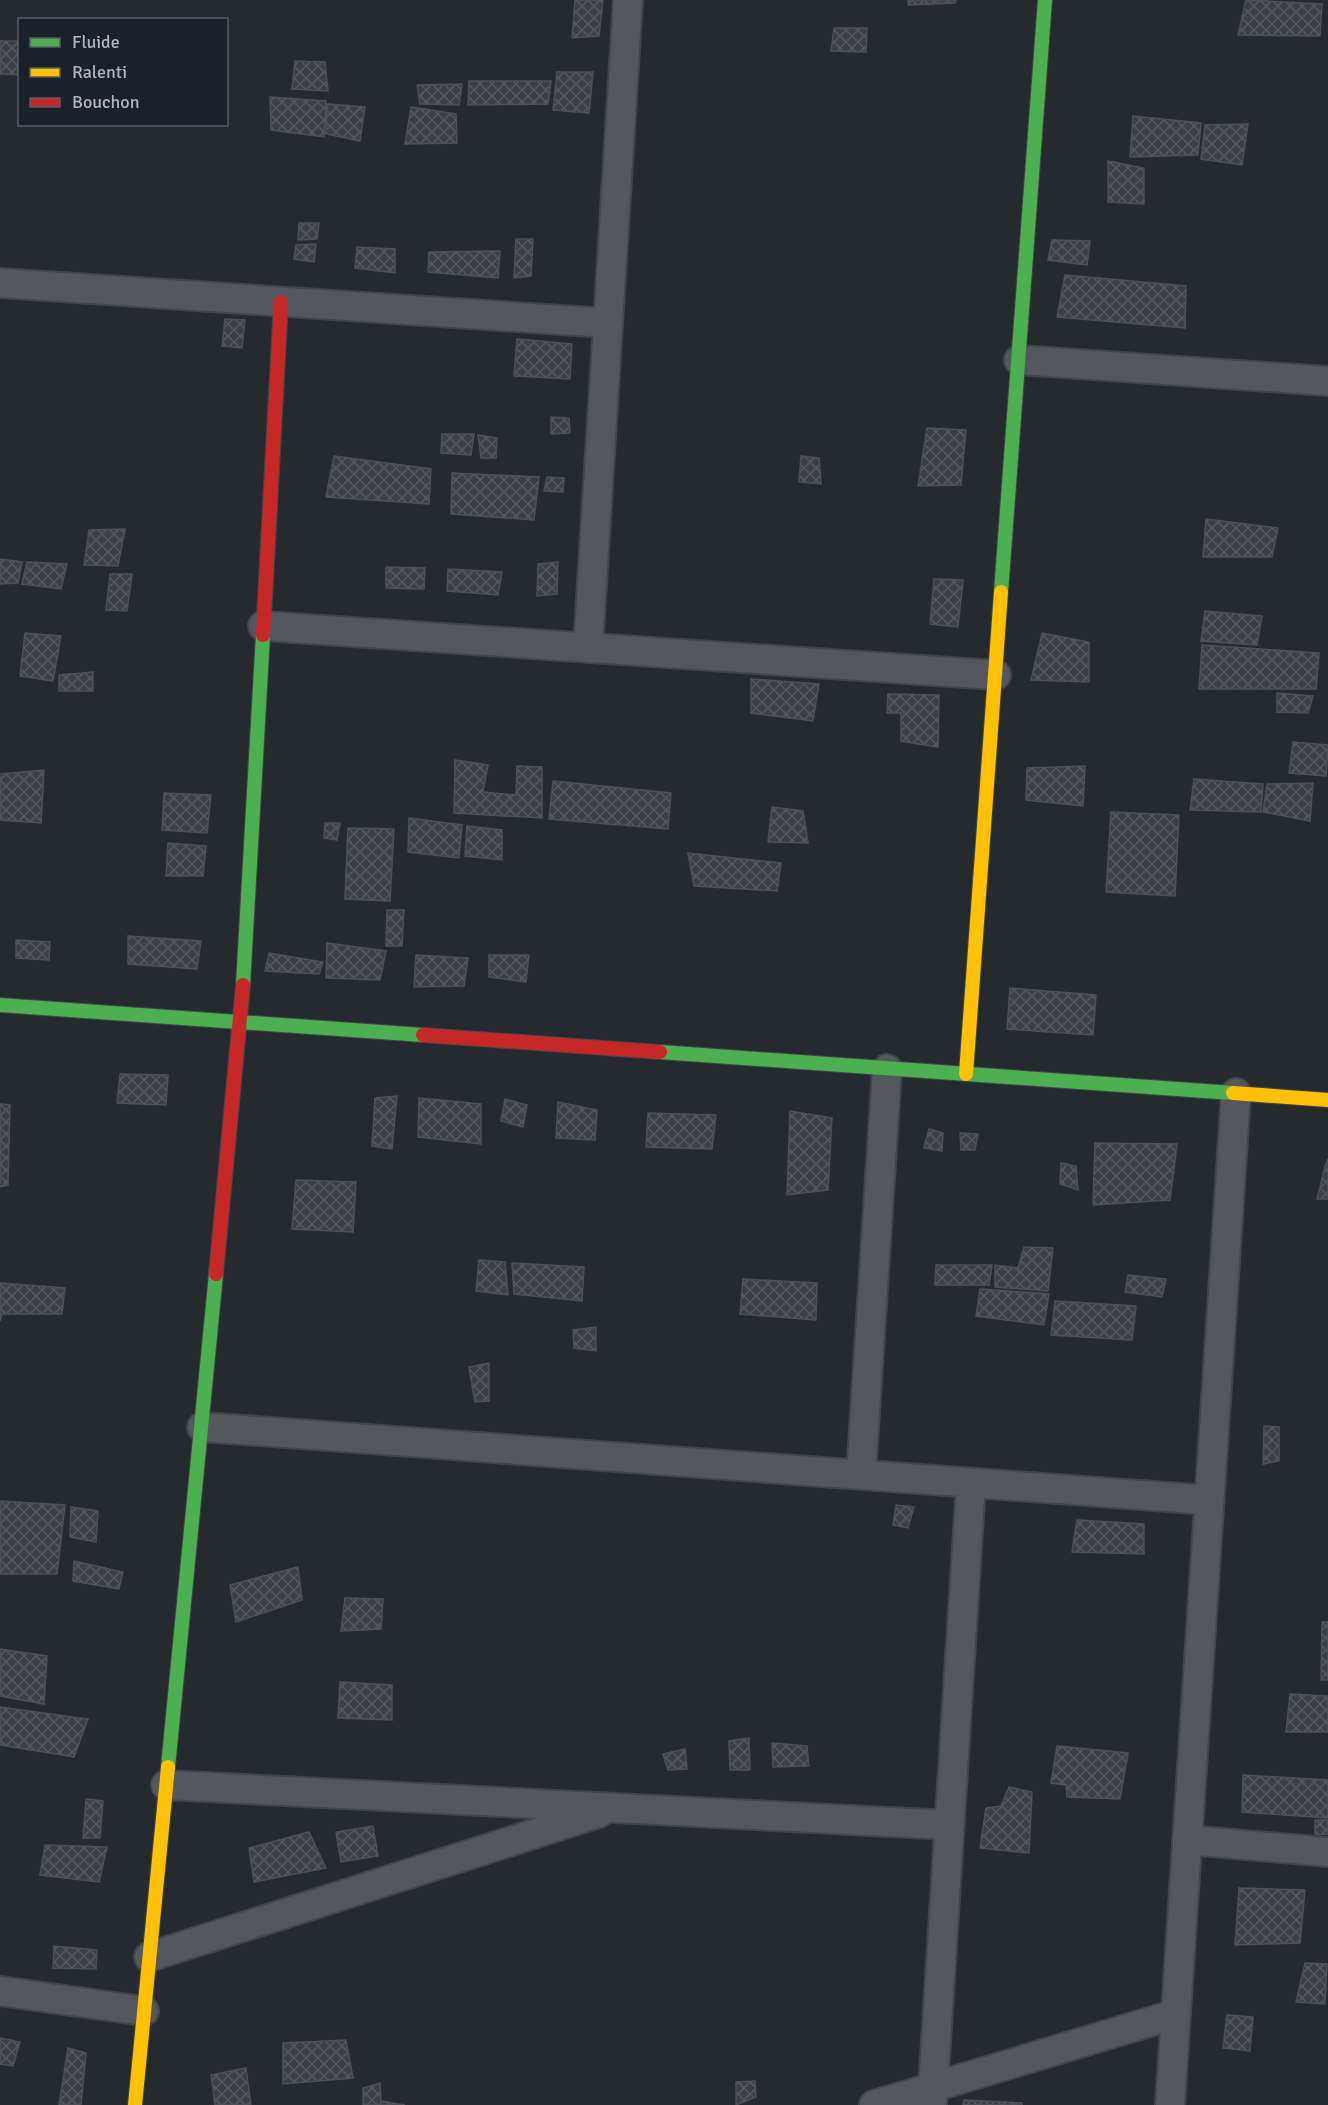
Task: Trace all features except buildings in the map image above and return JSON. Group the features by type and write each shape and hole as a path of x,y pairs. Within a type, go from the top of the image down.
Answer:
{"street":[{"path":"588,648 628,0"},
{"path":"966,1074 1045,0"},
{"path":"0,283 608,323"},
{"path":"135,2105 241,1022 281,302"},
{"path":"1019,360 1328,381"},
{"path":"263,626 996,675"},
{"path":"0,1005 1328,1100"},
{"path":"861,1475 887,1069"},
{"path":"1170,2105 1236,1093"},
{"path":"201,1427 1209,1500"},
{"path":"932,2096 971,1483"},
{"path":"166,1785 949,1825"},
{"path":"149,1957 615,1808"},
{"path":"1187,1840 1328,1852"},
{"path":"0,1991 144,2011"},
{"path":"874,2105 932,2096 1176,2014"}],"traffic: fast":[{"path":"1001,592 1045,0"},
{"path":"243,985 263,635"},
{"path":"0,1005 423,1035"},
{"path":"660,1052 1233,1093"},
{"path":"168,1767 216,1274"}],"traffic: slow":[{"path":"966,1074 1001,592"},
{"path":"1233,1093 1328,1100"},
{"path":"135,2105 168,1767"}],"traffic: jam":[{"path":"263,635 281,302"},
{"path":"216,1274 243,985"},
{"path":"423,1035 660,1052"}]}
